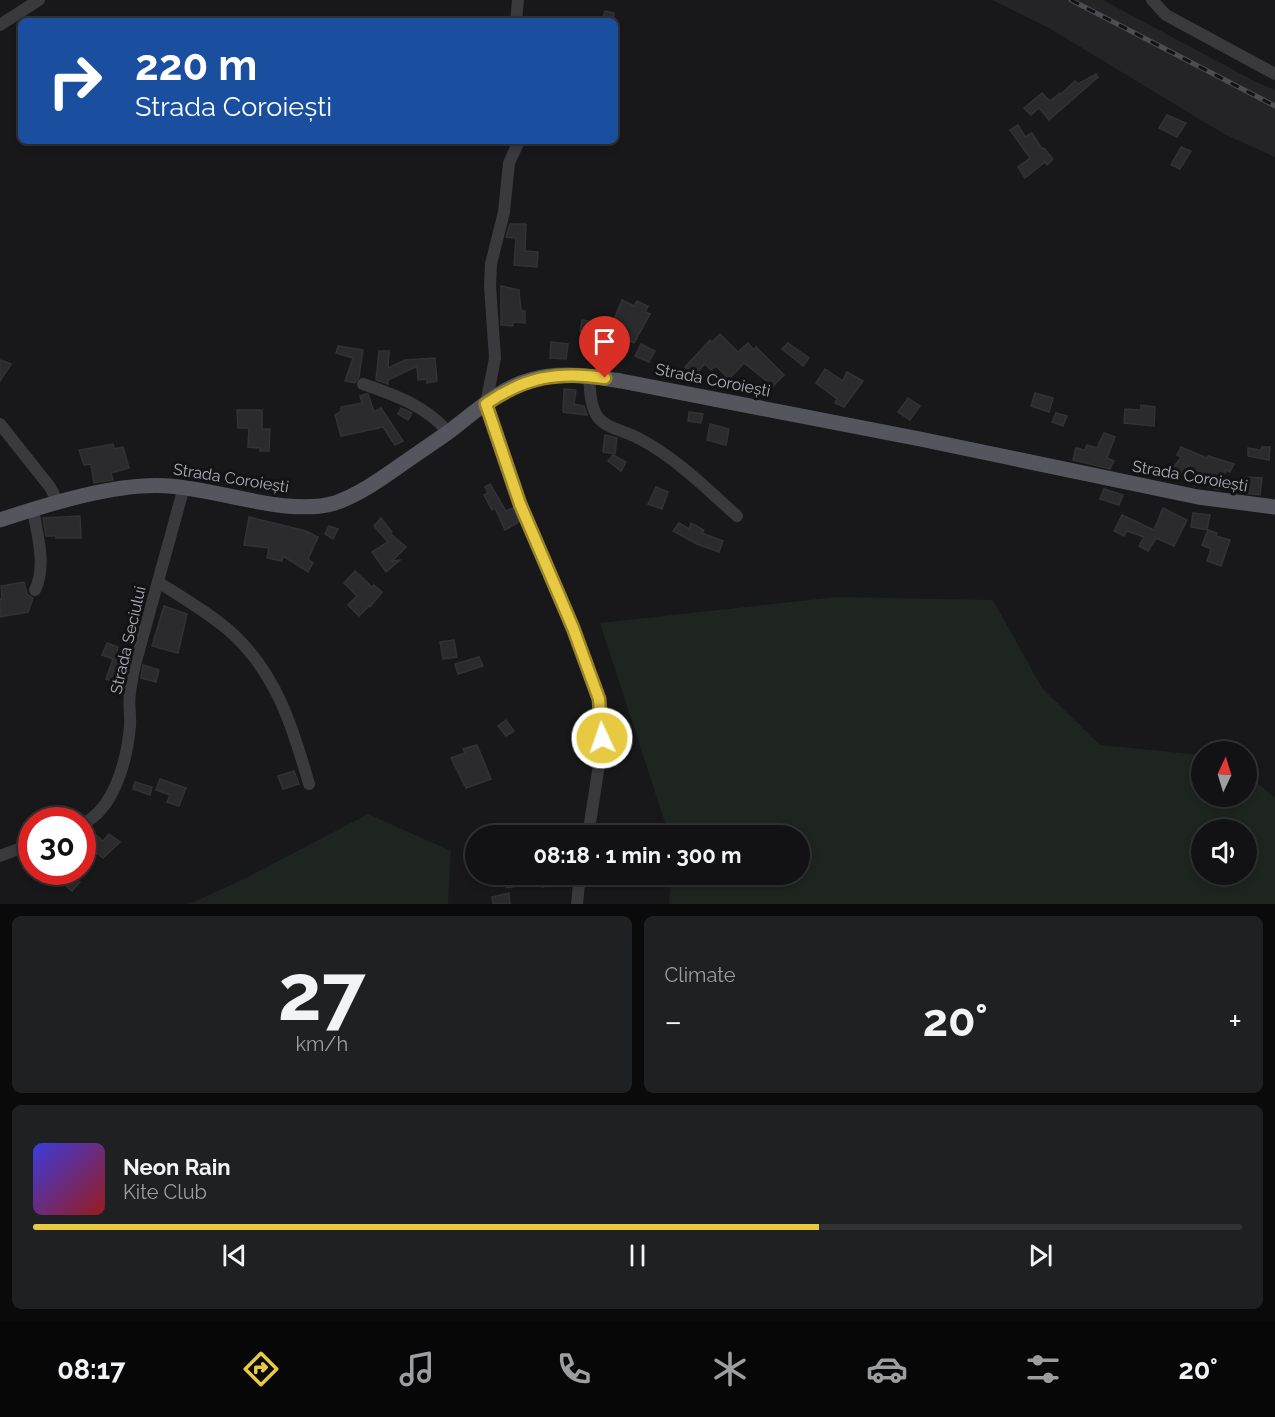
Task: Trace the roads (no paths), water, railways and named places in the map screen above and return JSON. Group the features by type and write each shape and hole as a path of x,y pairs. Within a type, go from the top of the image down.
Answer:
{"main road":[{"name":"Strada Coroiești","path":"0,520 58,502 133,487 158,485 184,487 276,504 325,505 349,498 373,485 503,392 530,380 562,375 589,376 920,439 1187,495 1275,507"}],"street":[{"path":"0,25 39,0"},
{"path":"516,18 518,0"},
{"path":"1152,0 1166,15 1275,74"},
{"path":"518,144 509,163 504,212 491,264 490,286 495,358 481,408 573,628 599,699 602,752 590,825"},
{"path":"589,376 591,399 597,416 606,424 638,438 665,455 700,482 737,516"},
{"path":"363,384 421,408 435,418 448,432"},
{"path":"0,424 45,480 58,502"},
{"name":"Strada Seciului","path":"96,814 108,799 128,747 129,694 184,487"},
{"path":"33,509 40,553 41,578 35,590"},
{"path":"158,582 233,634 257,660 277,692 294,730 309,784"},
{"path":"0,856 18,849"},
{"path":"577,904 579,885"}],"railway":[{"path":"1071,0 1275,106"}]}
